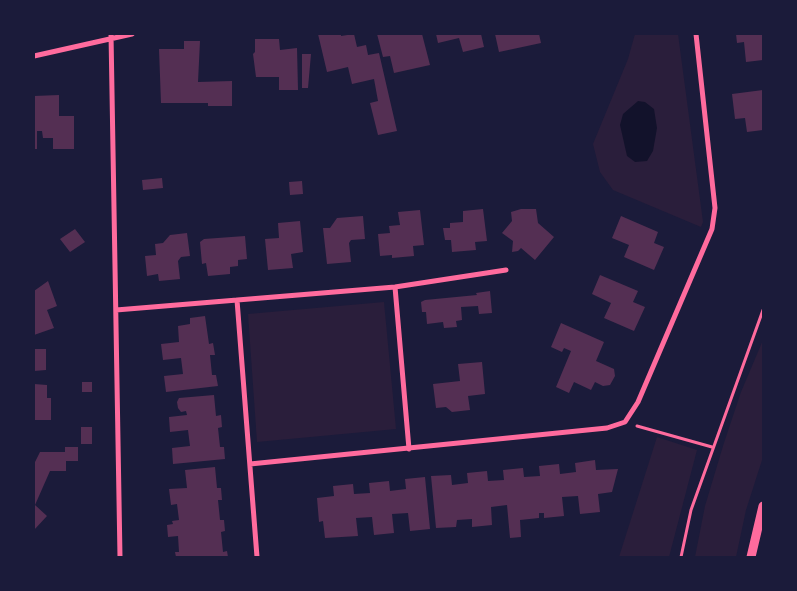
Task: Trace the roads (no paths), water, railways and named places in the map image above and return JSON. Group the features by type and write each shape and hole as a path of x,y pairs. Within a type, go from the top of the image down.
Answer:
{"street":[{"path":"34,56 111,36 132,34"},
{"path":"250,464 607,428 625,422 638,402 712,229 715,208 696,34"},
{"path":"111,36 120,557"},
{"path":"116,310 395,287 506,270"},
{"path":"395,287 409,449"},
{"path":"237,300 257,557"},
{"path":"751,557 763,506"}]}
